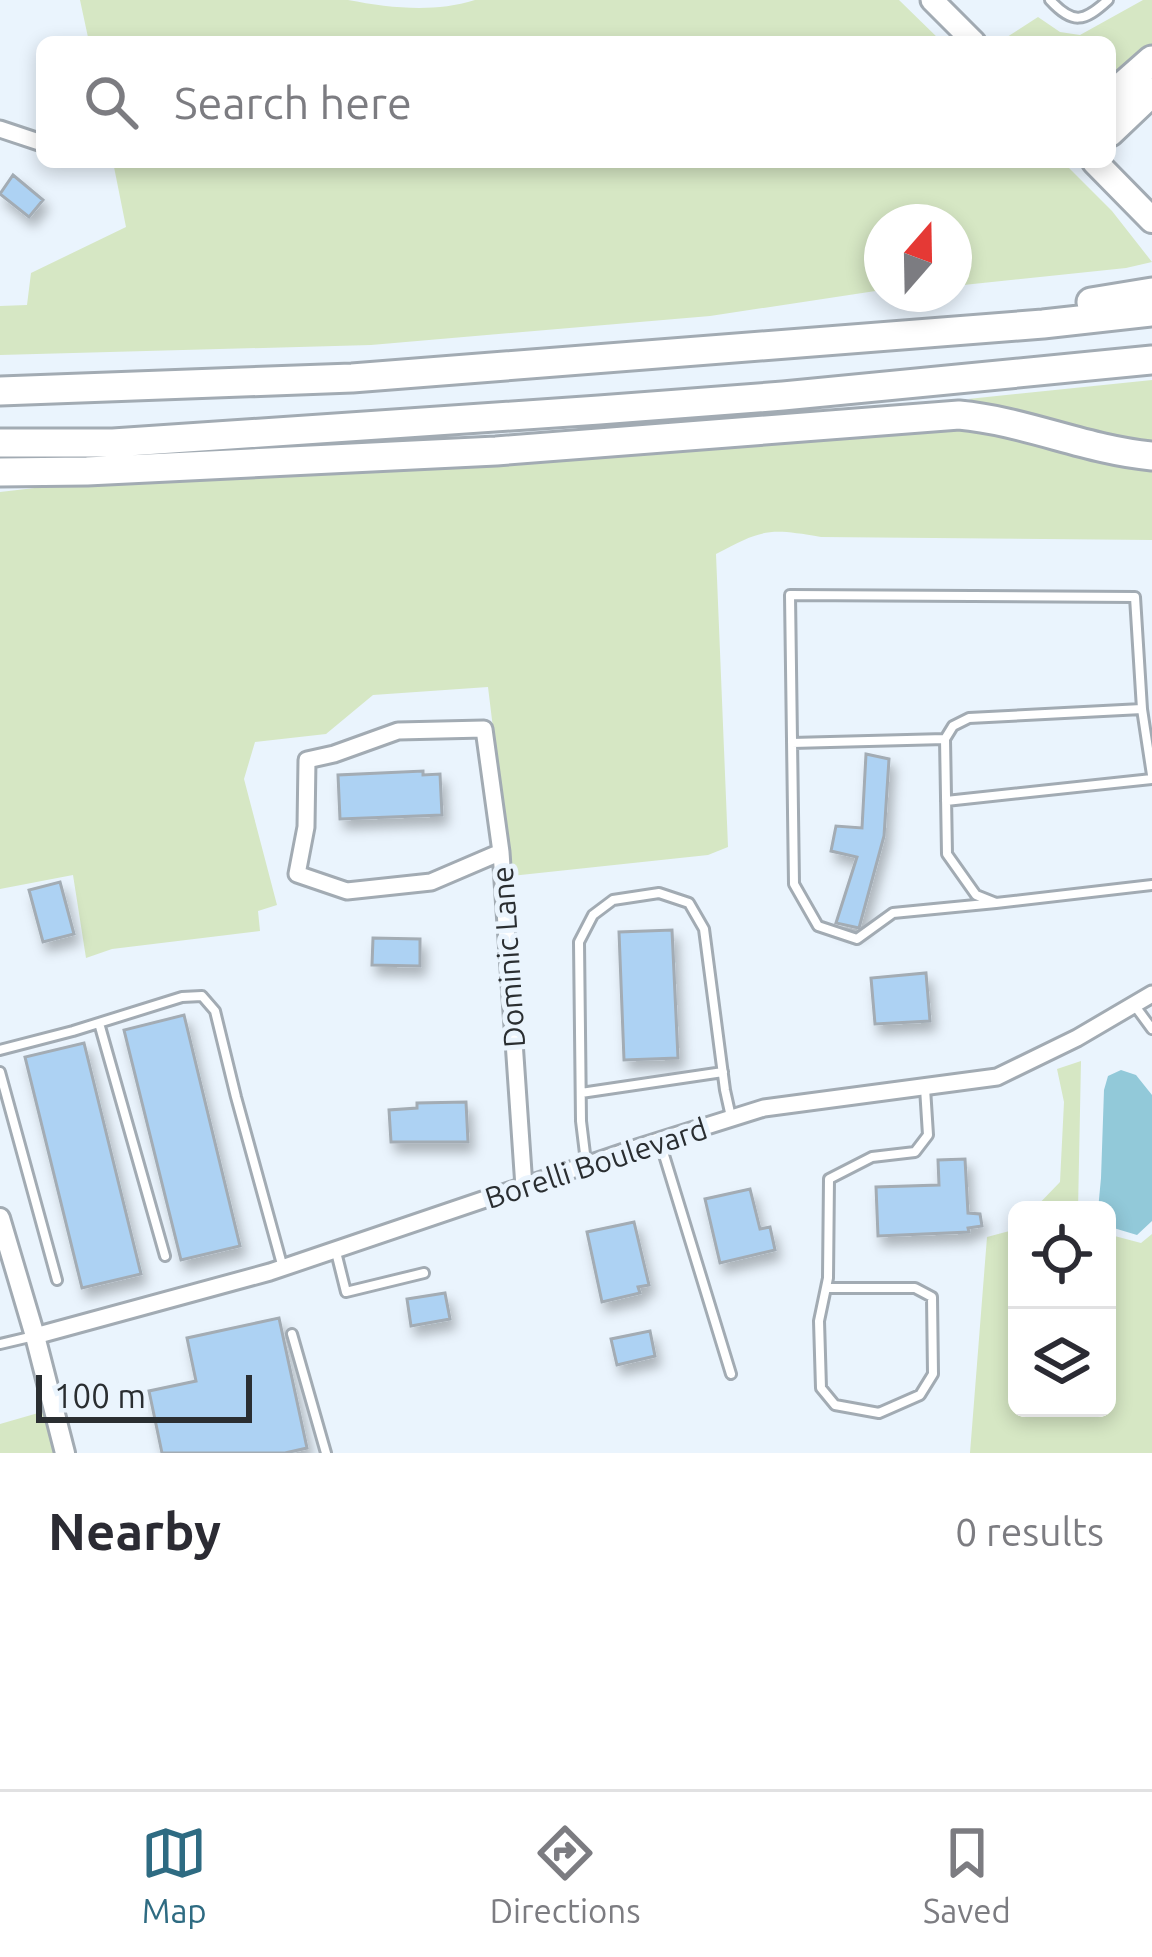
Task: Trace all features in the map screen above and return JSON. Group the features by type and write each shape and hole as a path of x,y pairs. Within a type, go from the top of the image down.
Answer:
{"highway":[{"path":"1116,92 1152,60"},
{"path":"1116,127 1152,92"},
{"path":"352,378 387,360 810,331 1064,306 1152,292"},
{"path":"0,391 352,378 1043,325 1152,312"},
{"path":"0,443 113,442 599,410 1152,360"},
{"path":"0,472 496,451 959,415 1152,456"},
{"path":"0,487 87,471"}],"main road":[{"path":"932,0 968,36"},
{"path":"1101,168 1152,220"}],"street":[{"path":"0,129 36,141"},
{"name":"Dominic Lane","path":"501,852 431,882 410,885 347,891 297,874 306,827 307,760 398,731 484,728 501,852 524,1187"},
{"name":"Borelli Boulevard","path":"35,1336 283,1268 764,1108 997,1078 1152,994"},
{"path":"0,1218 65,1453"}],"lane":[{"path":"1050,0 1065,14 1081,19 1108,0"},
{"path":"946,801 1152,777 1142,710 1135,596 790,595 794,884 818,926 857,939 893,913 1152,885"},
{"path":"996,903 976,895 947,854 945,739 953,726 969,718 1142,710"},
{"path":"792,743 945,739"},
{"path":"586,1165 579,942 593,915 613,900 659,893 688,904 704,928 732,1118"},
{"path":"0,1050 182,997 202,996 215,1011 283,1268"},
{"path":"1133,1005 1152,1029"},
{"path":"99,1023 165,1256"},
{"path":"0,1072 57,1280"},
{"path":"581,1093 723,1072"},
{"path":"826,1288 915,1288 932,1297 933,1374 920,1395 879,1413 835,1405 821,1388 819,1321 826,1288 829,1179 872,1157 914,1152 928,1135 925,1088"},
{"path":"660,1141 731,1374"},
{"path":"336,1250 346,1292 424,1273"},
{"path":"292,1334 326,1453"},
{"path":"0,1344 35,1336"}],"green space":[{"path":"80,0 348,0 412,8 475,0 899,0 936,36 88,36"},
{"path":"1143,0 1152,0 1152,48 1116,76 1116,36 1009,36 1038,17 1060,32 1080,35"},
{"path":"114,168 1069,168 1112,211 1152,262 972,284 972,204 864,204 864,293 710,316 371,345 0,355 0,306 27,305 31,273 126,227"},
{"path":"1152,380 1152,440 1148,443 968,399"},
{"path":"934,425 1152,469 1152,540 821,537 777,532 756,535 716,554 728,847 708,855 511,876 488,687 373,695 326,734 255,742 244,779 277,905 258,911 260,931 112,949 86,958 73,875 0,889 0,492 121,478"},
{"path":"1081,1061 1078,1201 1042,1201 1060,1182 1064,1102 1057,1069"},
{"path":"1008,1231 1008,1417 1116,1417 1116,1236 1141,1243 1152,1234 1152,1453 970,1453 987,1237"},
{"path":"52,1409 64,1453 0,1453 0,1424"}],"water":[{"path":"1121,1070 1136,1075 1152,1095 1152,1221 1137,1235 1116,1229 1116,1201 1099,1201 1108,1076"}],"building":[{"path":"13,175 43,200 29,217 0,194"},
{"path":"866,754 889,759 884,836 859,928 836,923 857,857 831,851 836,826 862,828"},
{"path":"423,771 423,775 440,774 442,815 340,819 338,775"},
{"path":"60,882 74,934 43,942 29,890"},
{"path":"672,930 678,1058 624,1060 619,932"},
{"path":"373,938 420,939 420,966 372,965"},
{"path":"926,973 930,1021 875,1024 871,978"},
{"path":"184,1015 240,1246 181,1260 124,1030"},
{"path":"84,1043 141,1274 82,1288 25,1057"},
{"path":"466,1102 468,1142 391,1142 389,1110 417,1108 417,1103"},
{"path":"965,1159 968,1213 980,1214 982,1226 968,1228 969,1232 878,1236 876,1187 939,1185 938,1160"},
{"path":"750,1189 760,1229 770,1227 775,1250 720,1263 705,1199"},
{"path":"634,1222 649,1285 638,1287 640,1293 602,1302 587,1232"},
{"path":"445,1293 450,1319 411,1326 407,1299"},
{"path":"279,1318 307,1448 285,1453 162,1453 149,1391 196,1381 187,1338"},
{"path":"650,1331 655,1356 617,1365 611,1339"}]}
